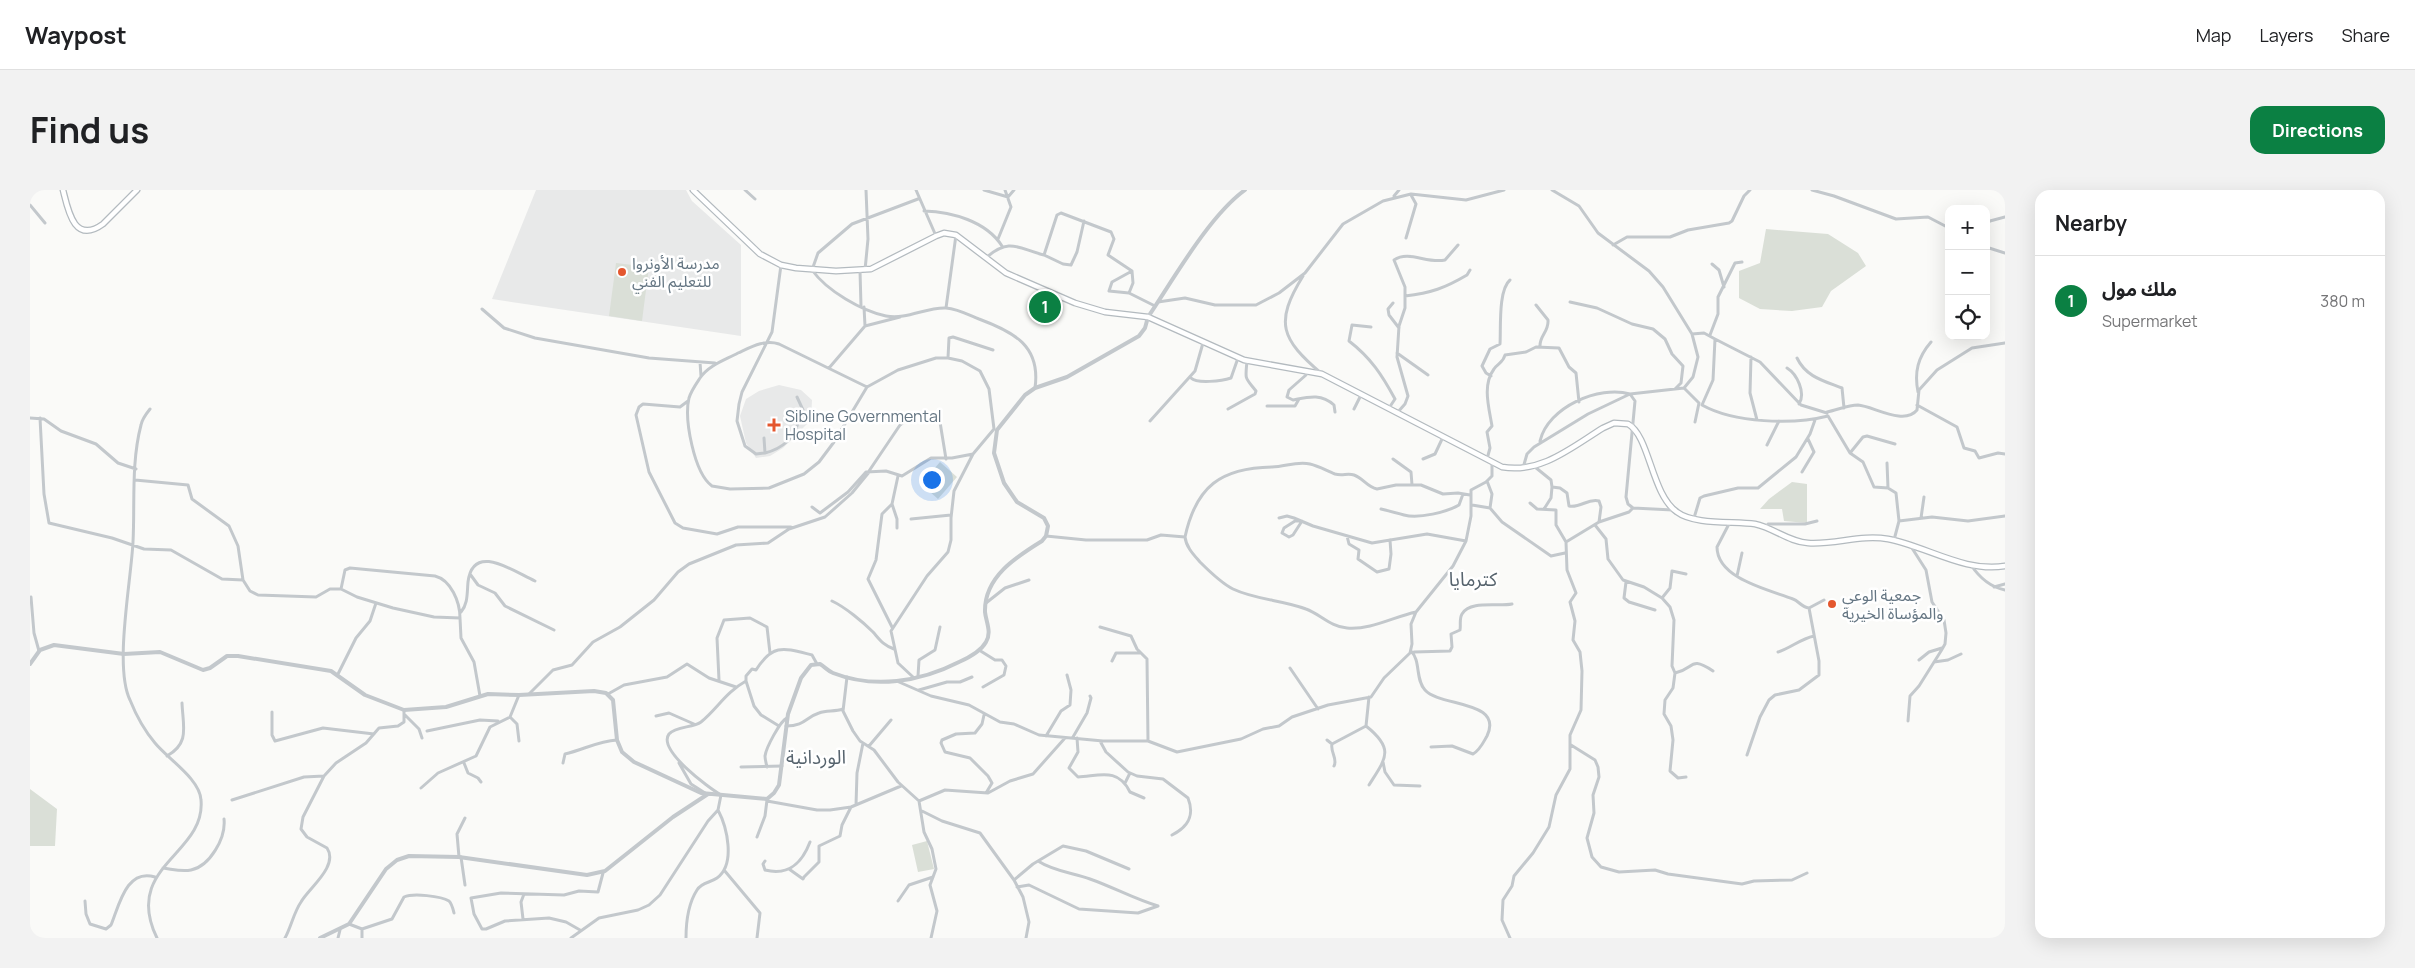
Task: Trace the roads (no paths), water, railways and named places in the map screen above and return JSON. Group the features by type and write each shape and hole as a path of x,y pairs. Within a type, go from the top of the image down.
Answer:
{"main road":[{"path":"63,190 71,220 76,227 86,230 97,228 103,224 137,190"},
{"path":"693,190 747,243 764,257 781,265 812,270 862,271 880,266 936,236 944,233 956,235 1011,276 1075,303 1105,312 1148,317 1247,361 1322,374 1502,467 1535,467 1610,424 1624,423 1632,426 1637,432 1659,489 1673,510 1685,516 1756,525 1797,542 1809,543 1867,537 1894,540 1971,564 1989,567 2005,566"}],"street":[{"path":"745,190 754,199"},
{"path":"865,326 862,271 867,219 866,190"},
{"path":"916,190 918,199 936,236"},
{"path":"984,190 1008,197"},
{"path":"998,239 1011,207 1005,190"},
{"path":"1008,197 1014,190"},
{"path":"892,627 927,576 948,552 951,540 951,515 954,491 972,454 996,430 1025,395 1035,388 1067,377 1139,336 1145,328 1148,317 1156,304 1217,218 1245,190"},
{"path":"1393,197 1399,190"},
{"path":"1322,374 1291,344 1284,326 1290,298 1305,273 1342,224 1360,212 1393,197 1411,194 1466,200 1504,190"},
{"path":"1540,442 1544,431 1552,420 1579,402 1611,391 1630,394 1684,388 1691,380 1698,357 1692,334 1663,288 1649,271 1593,228 1579,206 1552,190"},
{"path":"1613,245 1628,237 1670,237 1688,230 1729,223 1750,190"},
{"path":"1812,190 1834,196 1896,219 1928,216 1945,226"},
{"path":"1406,238 1416,204 1411,194"},
{"path":"901,316 884,315 863,306 826,284 812,270 814,259 821,250 852,224 918,199"},
{"path":"30,205 45,223"},
{"path":"924,211 945,212 957,216 990,232 998,239 1002,246"},
{"path":"1044,255 1057,215 1061,213 1112,232 1114,239 1108,255 1132,271"},
{"path":"1990,221 2005,217"},
{"path":"987,257 1002,246 1012,245 1044,255 1063,264 1071,265 1077,252 1084,221"},
{"path":"946,308 956,235"},
{"path":"1397,413 1405,404 1408,396 1399,368 1398,353 1399,328 1404,312 1404,283 1394,260 1408,255 1419,260 1445,260 1458,244"},
{"path":"1990,248 2005,253"},
{"path":"1710,335 1718,314 1718,297 1735,263 1742,262"},
{"path":"1712,264 1719,270 1724,287"},
{"path":"781,265 773,328 768,342 742,392 738,421 745,446 756,454 765,453 787,442 795,431 798,419 803,418 803,410 796,396"},
{"path":"1405,296 1444,289 1455,280 1467,275 1470,270"},
{"path":"1132,271 1112,282 1108,290 1130,293 1156,304 1185,298 1229,306 1256,305 1279,293 1305,273"},
{"path":"1130,293 1133,283 1132,271"},
{"path":"1491,376 1484,370 1483,362 1490,349 1500,344 1500,314 1506,285 1510,280"},
{"path":"1570,302 1597,308 1632,324 1657,331 1665,339 1672,354 1683,366 1680,383 1675,390"},
{"path":"1393,303 1388,309 1389,315 1399,328"},
{"path":"1536,305 1548,320 1548,330 1540,340 1540,347"},
{"path":"829,368 865,326 901,316 946,308 983,320 1014,335 1030,352 1035,363 1035,388"},
{"path":"482,309 504,328 535,338 641,357 717,363"},
{"path":"1371,327 1352,325 1349,341 1366,354 1382,373 1385,384 1394,399 1388,409"},
{"path":"1692,334 1704,333 1710,335 1751,356 1760,362 1799,404 1828,414 1850,453 1863,462 1874,487 1888,488 1894,491 1898,499 1899,521 1894,540"},
{"path":"948,358 948,341 949,338 953,337 993,350"},
{"path":"1715,339 1713,380 1702,405 1721,412 1757,420 1779,421 1815,420 1844,408 1859,405 1872,408 1885,415 1908,415 1915,412 1918,393 1916,370 1924,350 1931,342"},
{"path":"779,726 761,715 754,706 746,681 746,676 752,669 756,670 770,653 781,649 812,655 817,664 832,673 873,682 899,682 950,666 985,644 989,634 986,604 990,587 1002,571 1046,536 1048,526 1046,521 1017,502 1001,477 994,453 996,430 992,402 983,375 969,363 948,358 936,358 903,368 866,387 834,442 819,462 804,474 769,488 730,489 709,484 696,459 688,416 689,400 701,376 717,363 748,348 768,342 796,350 866,387"},
{"path":"1150,421 1191,378 1196,369 1203,343"},
{"path":"1918,393 1924,383 1937,370 1962,353 1980,345 2005,343"},
{"path":"1431,747 1452,746 1473,754 1483,744 1488,733 1488,720 1483,712 1433,696 1424,690 1412,652 1411,624 1416,612 1453,566 1466,541 1472,505 1470,495 1473,488 1487,481 1492,476 1487,432 1492,426 1487,384 1494,369 1504,360 1507,353 1526,352 1540,347 1560,349 1569,367 1576,373 1579,402"},
{"path":"1398,353 1428,375"},
{"path":"1751,356 1750,393 1757,420"},
{"path":"1191,378 1197,381 1221,382 1231,378 1238,358"},
{"path":"1797,358 1810,374 1842,388 1844,408"},
{"path":"1228,408 1255,394 1256,391 1249,385 1246,377 1247,361"},
{"path":"700,362 701,376"},
{"path":"1787,368 1792,371 1801,386 1803,396 1799,404"},
{"path":"1307,370 1306,376 1287,393 1289,400 1311,396 1327,399 1334,405 1335,412"},
{"path":"1684,388 1699,403 1695,422"},
{"path":"1354,409 1361,394"},
{"path":"1630,394 1635,401 1626,497 1630,507 1633,508 1673,510"},
{"path":"1523,468 1528,454 1540,442 1588,414 1630,394"},
{"path":"1267,406 1295,406 1299,399"},
{"path":"689,400 680,407 643,404 639,407 636,414 649,472 676,523 683,528 717,534 738,527 792,528"},
{"path":"1917,405 1956,427 1964,448 1974,451 1978,458 1998,453 2005,454"},
{"path":"680,407 688,416"},
{"path":"150,409 141,424 135,480 133,545 124,654 128,698 148,734 167,756 195,783 200,793 202,807 194,830 155,877 150,906 151,919 157,938"},
{"path":"529,695 553,670 572,665 593,642 620,627 660,595 678,572 689,564 736,546 768,543 792,528 828,515 852,494 870,471 900,425 910,417 920,414 932,415 940,422 946,458"},
{"path":"30,418 40,418 61,432 96,444 123,466 136,469"},
{"path":"40,418 44,494 49,523 102,535 148,549 171,550 222,580 243,580"},
{"path":"1694,518 1700,498 1731,489 1758,488 1790,463 1808,439 1815,420"},
{"path":"1767,445 1779,421"},
{"path":"1850,453 1863,437 1867,436 1896,444"},
{"path":"1423,459 1435,454 1443,437"},
{"path":"764,438 765,453"},
{"path":"1802,472 1814,452 1808,439"},
{"path":"812,507 820,513 844,495 863,474 870,471 890,472 898,476 909,473 931,458 972,454"},
{"path":"1393,459 1411,472 1412,485"},
{"path":"1416,612 1392,617 1376,625 1351,628 1340,627 1294,604 1261,597 1228,586 1195,557 1187,544 1185,536 1190,518 1204,491 1224,477 1250,468 1273,467 1291,463 1308,463 1338,474 1356,476 1374,489 1396,485 1412,485 1430,487 1443,494 1470,495"},
{"path":"1887,463 1888,488"},
{"path":"1535,467 1551,480 1551,498 1544,509"},
{"path":"897,528 897,519 892,504 898,476"},
{"path":"135,480 188,485 192,499 229,526 238,546 243,580 250,592 262,596 316,597 330,589 341,589 376,603 430,616 460,618"},
{"path":"1487,481 1492,494 1490,508"},
{"path":"1552,487 1560,488 1567,492 1568,504 1571,506 1578,506 1592,500 1599,501 1601,507 1599,522"},
{"path":"1381,509 1404,515 1448,511 1459,505 1463,494"},
{"path":"1921,518 1924,497"},
{"path":"1510,938 1502,920 1503,900 1512,886 1514,876 1533,854 1549,827 1556,796 1570,769 1570,735 1581,710 1582,671 1580,652 1572,640 1575,621 1570,602 1576,593 1568,578 1565,553 1566,542 1556,525 1556,510 1536,509 1530,503"},
{"path":"892,504 882,514 876,560 868,579 892,627 894,650 900,666 915,677"},
{"path":"1472,505 1490,508 1502,522 1551,556 1565,553"},
{"path":"1566,542 1599,522 1630,512 1633,508"},
{"path":"911,519 951,515"},
{"path":"1279,518 1287,516 1372,543 1427,534 1466,541"},
{"path":"1899,521 1932,517 1953,521 1968,521 2005,516"},
{"path":"1765,528 1768,524 1804,524 1817,520"},
{"path":"1302,521 1293,535 1289,537 1282,533 1284,528 1290,524 1302,521"},
{"path":"1730,522 1717,550 1725,564 1737,576 1772,593 1796,600 1804,607 1809,608 1824,600"},
{"path":"1595,525 1606,540 1608,559 1626,582 1644,587 1662,598 1671,608 1674,620 1672,666 1675,673 1673,688 1665,700 1664,714 1671,726 1673,740 1670,772 1676,777 1686,777"},
{"path":"1046,536 1086,540 1147,540 1161,535 1185,536"},
{"path":"1347,536 1349,544 1359,550 1358,559 1377,572 1388,569 1391,554 1390,540"},
{"path":"1908,721 1910,696 1934,662 1945,639 1944,620 1932,602 1926,570 1910,544"},
{"path":"1737,576 1742,553"},
{"path":"460,612 465,607 470,574 478,562 483,560 492,562 535,581"},
{"path":"1971,564 1977,574 1994,588 2005,590"},
{"path":"341,589 345,570 350,568 435,576 444,580 454,592 460,612 461,641 474,662 480,696"},
{"path":"1662,598 1670,588 1672,571 1686,574"},
{"path":"470,574 478,585 495,593 505,606 554,630"},
{"path":"986,604 1005,588 1029,580"},
{"path":"1626,582 1624,598 1629,602 1655,610"},
{"path":"1994,588 2005,584"},
{"path":"31,598 34,633 39,651"},
{"path":"832,601 845,608 872,631 883,644 894,650"},
{"path":"338,674 359,634 370,621 376,603"},
{"path":"899,682 938,699 969,705 984,715 1000,722 1014,724 1034,734 1100,741 1148,741 1173,752 1184,752 1216,743 1241,739 1263,729 1279,726 1292,717 1335,702 1369,697 1375,694 1384,678 1412,652 1450,651 1452,647 1451,634 1460,630 1460,616 1465,611 1479,606 1512,604"},
{"path":"1747,755 1760,718 1769,700 1775,695 1799,690 1819,675 1819,661 1809,608"},
{"path":"719,680 717,638 724,620 750,618 767,627 770,653"},
{"path":"1100,626 1131,636 1148,662 1148,741"},
{"path":"915,677 919,660 935,650 940,627"},
{"path":"1778,652 1787,649 1799,640 1814,636"},
{"path":"30,664 39,651 48,646 64,645 124,654 166,653 203,670 210,668 222,658 231,655 322,669 338,674 365,695 404,712 419,729 422,738"},
{"path":"1919,660 1929,652 1942,648"},
{"path":"978,650 995,660 1002,660 1006,666 1004,675 983,687"},
{"path":"1112,661 1116,653 1140,652"},
{"path":"1934,662 1948,660 1961,654"},
{"path":"404,712 446,707 480,696 519,696 594,691 608,694 624,686 667,677 687,664 709,678 736,687"},
{"path":"757,837 765,816 767,800 780,785 787,718 801,678 811,665 817,664"},
{"path":"1675,673 1694,664 1703,664 1713,671"},
{"path":"1290,668 1318,709"},
{"path":"1046,736 1061,711 1070,705 1071,690 1067,675"},
{"path":"847,677 843,708 852,731 887,765 901,786 918,801 922,811 924,832 935,862 934,877 930,881 930,890 936,912 931,938"},
{"path":"918,690 947,682 960,682 972,677"},
{"path":"708,794 691,784 668,745 668,737 671,732 700,723 736,687 746,681"},
{"path":"608,694 614,702 618,740 622,752 634,762 708,794 767,800 817,810 851,807 901,786"},
{"path":"427,731 480,720 498,721 510,717 519,696"},
{"path":"1090,696 1087,713 1075,738 1078,752 1069,768 1078,777 1103,774 1126,783 1130,792 1144,798"},
{"path":"1366,726 1369,697"},
{"path":"167,756 178,749 182,742 182,703"},
{"path":"786,726 807,722 818,713 829,713 843,708"},
{"path":"272,712 272,735 275,741 323,728 374,734"},
{"path":"285,938 300,902 319,881 328,861 329,851 327,848 307,837 301,829 303,817 324,776 336,763 360,748 379,728 401,724 405,720 404,712"},
{"path":"656,716 669,713 694,724"},
{"path":"984,715 982,724 975,734 956,734 942,740 941,743 945,752 970,758 988,776 992,783 986,793"},
{"path":"510,717 517,724 520,740"},
{"path":"767,767 766,755 779,726 787,718"},
{"path":"869,746 891,720"},
{"path":"421,788 438,773 464,763 478,754 487,732 498,721"},
{"path":"1332,744 1366,726"},
{"path":"1366,726 1384,743 1383,762 1386,772 1394,785 1420,786"},
{"path":"918,801 944,790 986,793 1010,781 1036,773 1065,738"},
{"path":"563,763 565,754 592,746 598,742 618,740"},
{"path":"1327,740 1332,744"},
{"path":"1100,741 1106,752 1130,773 1137,776 1163,779 1188,798 1190,810 1188,822 1184,829 1172,835"},
{"path":"856,805 857,773 863,743"},
{"path":"1332,744 1331,751 1335,760 1334,766"},
{"path":"1571,745 1595,760 1598,768 1599,777 1593,794 1594,813 1587,838 1592,857 1601,868 1620,872 1655,870 1668,874 1742,884 1754,881 1792,880 1807,873"},
{"path":"678,760 721,795"},
{"path":"1369,785 1383,762"},
{"path":"464,763 468,773 478,778 481,782"},
{"path":"741,767 782,766"},
{"path":"1126,783 1130,773"},
{"path":"232,800 304,777 324,776"},
{"path":"320,938 349,924 386,869 397,860 419,855 460,857 587,875 603,873 673,817 708,794"},
{"path":"571,938 599,918 638,910 654,900 666,888 682,860 718,810 721,795"},
{"path":"789,869 800,878 804,877 819,862 819,846 840,836 842,825 851,807"},
{"path":"686,938 688,915 697,890 703,884 716,879 724,870 727,832 718,810"},
{"path":"922,811 942,821 980,833 1014,880 1027,911 1029,928 1026,938"},
{"path":"465,818 458,834 465,885"},
{"path":"163,868 184,871 203,865 222,836 224,820"},
{"path":"765,861 763,864 765,870 774,872 797,866 810,842"},
{"path":"1014,880 1038,861 1060,847 1066,846 1129,869"},
{"path":"1017,887 1029,885 1079,909 1138,913 1158,906 1134,898 1091,879 1049,867 1038,861"},
{"path":"724,870 760,913 757,938"},
{"path":"580,930 553,918 505,921 482,929 474,914 471,898 501,893 569,895 578,891 598,892 603,873"},
{"path":"85,901 86,914 90,924 106,929 111,925 128,884 134,879 155,877"},
{"path":"898,901 909,885 934,877"},
{"path":"523,919 521,906 524,894"},
{"path":"349,924 362,929 392,919 401,901 409,895 447,900 452,905 454,913"},
{"path":"362,929 362,938"},
{"path":"338,938 340,930"}],"place":[{"name":"مدرسة الأونروا للتعليم الفني","path":"622,272"},
{"name":"ملك مول","path":"1045,307"},
{"name":"Sibline Governmental Hospital","path":"774,425"},
{"name":"جمعية الوعي والمؤساة الخيرية","path":"1832,604"}],"district":[{"name":"كترمايا","path":"1473,579"},
{"name":"الوردانية","path":"816,757"}]}
